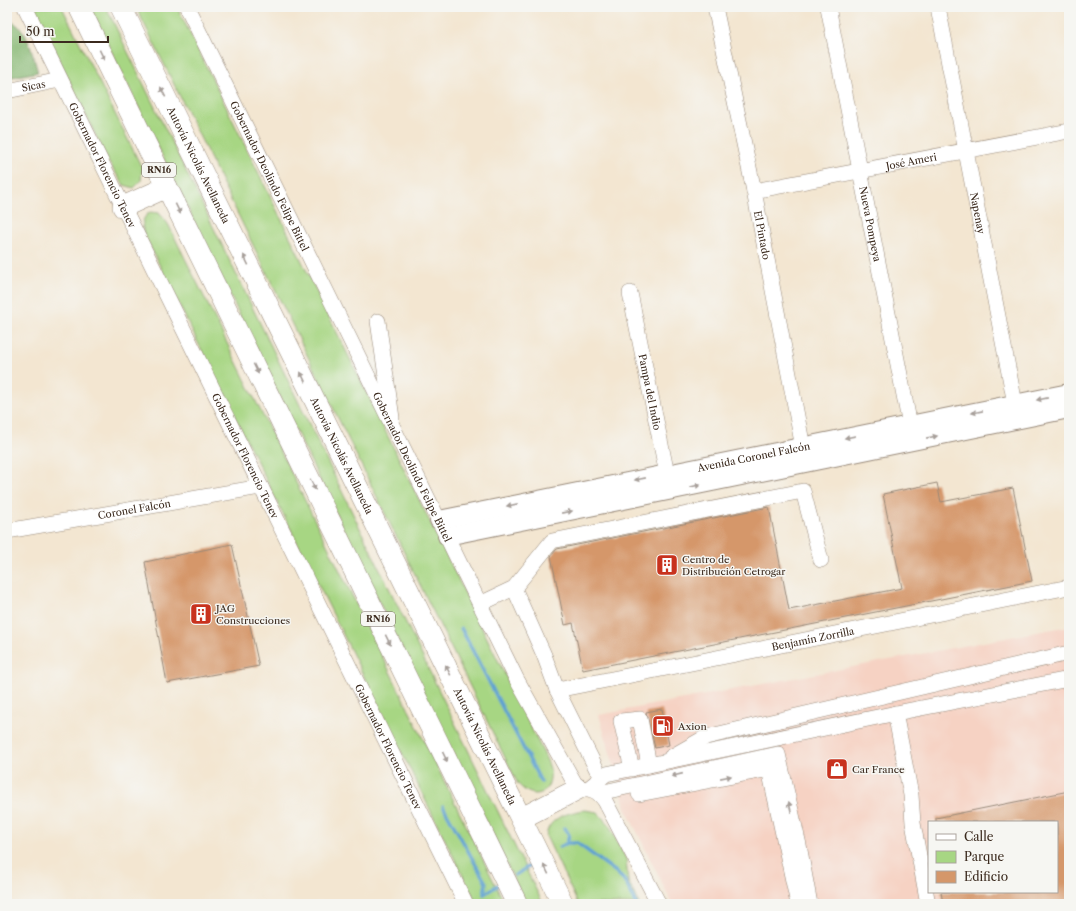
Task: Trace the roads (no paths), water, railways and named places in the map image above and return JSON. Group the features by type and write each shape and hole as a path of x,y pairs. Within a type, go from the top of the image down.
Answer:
{"highway":[{"name":"RN16","path":"79,7 517,904"},
{"name":"Autovía Nicolás Avellaneda","path":"122,7 563,904"},
{"path":"122,207 167,187"},
{"path":"522,818 594,790"}],"main road":[{"name":"Avenida Coronel Falcón","path":"439,520 668,482 804,455 1017,411 1069,393"},
{"name":"Avenida Coronel Falcón","path":"1017,411 1069,408"},
{"name":"Avenida Coronel Falcón","path":"447,536 668,482"}],"street":[{"name":"Gobernador Florencio Tenev","path":"25,7 466,904"},
{"name":"Gobernador Deolindo Felipe Bittel","path":"186,7 394,433 447,536 517,680 594,790 659,904"},
{"name":"El Pintado","path":"715,7 754,191 804,455"},
{"name":"Nueva Pompeya","path":"828,7 911,433"},
{"name":"Napenay","path":"938,7 1017,411"},
{"name":"Sicas","path":"7,91 60,80"},
{"name":"José Ameri","path":"754,191 1069,131"},
{"name":"Pampa del Indio","path":"630,293 668,482"},
{"path":"378,321 394,433"},
{"name":"Coronel Falcón","path":"7,531 261,486"},
{"path":"480,604 514,588 552,541 803,491 821,560"},
{"name":"Benjamín Zorrilla","path":"557,690 1069,586"},
{"path":"514,588 544,655 594,790"},
{"path":"665,762 674,754 706,737 1069,653"},
{"path":"594,790 700,776 773,757 895,713 1069,679"},
{"path":"895,713 911,795 914,823 928,904"},
{"path":"632,769 621,721 640,719 649,765"},
{"path":"594,790 606,774 696,755 773,757"},
{"path":"696,755 700,776"},
{"path":"773,757 804,903"}],"waterway":[{"path":"461,628 541,782"},
{"path":"443,806 486,883 484,894"},
{"path":"565,828 569,835 567,843"},
{"path":"560,847 567,843 577,843 616,872 625,881 636,904"},
{"path":"515,875 536,862"},
{"path":"484,894 498,885"}],"place":[{"name":"Centro de Distribución Cetrogar","path":"667,565"},
{"name":"JAG Construcciones","path":"201,614"},
{"name":"Axion","path":"663,726"},
{"name":"Car France","path":"837,769"}]}
